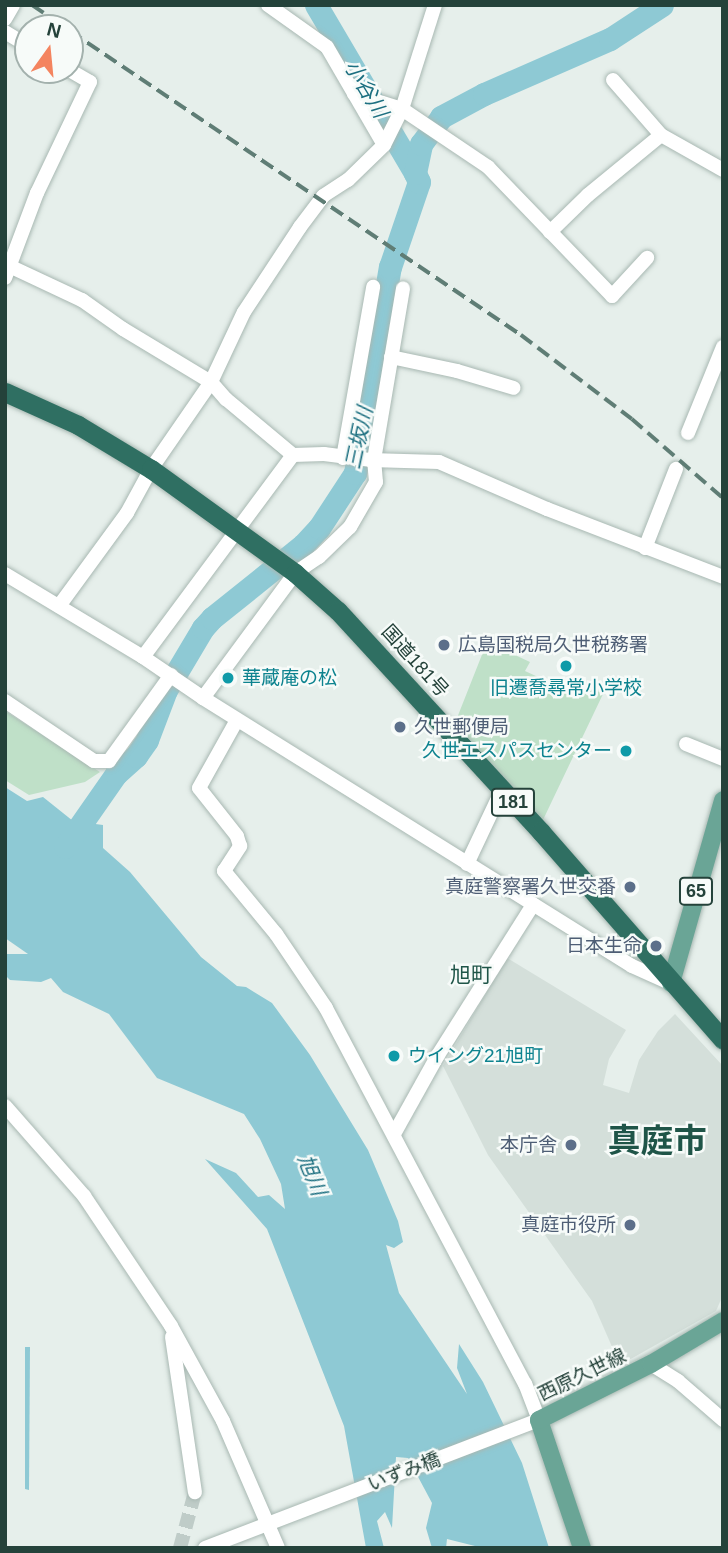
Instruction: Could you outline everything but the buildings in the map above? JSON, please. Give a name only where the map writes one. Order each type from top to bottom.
[{"type":"highway","name":"国道181号","points":[[5,392],[78,425],[151,468],[295,573],[338,611],[502,790],[640,961],[671,983],[716,1028],[723,1041]]},
{"type":"main road","name":"65","points":[[671,983],[719,825],[723,800]]},
{"type":"main road","name":"西原久世線","points":[[582,1548],[539,1420],[652,1364],[723,1321]]},
{"type":"street","points":[[5,19],[13,5]]},
{"type":"street","points":[[268,5],[327,47],[384,145]]},
{"type":"street","points":[[59,606],[127,513],[151,468],[211,382],[244,312],[300,227],[323,196],[348,180],[384,145],[402,109],[435,5]]},
{"type":"street","points":[[84,79],[90,82],[48,166],[6,269],[82,300],[123,329],[211,382],[226,399],[293,455],[324,454],[343,458],[439,463],[645,548],[723,577]]},
{"type":"street","points":[[613,80],[661,135],[723,170]]},
{"type":"street","points":[[354,94],[402,109],[488,167],[612,296],[647,258]]},
{"type":"street","points":[[550,232],[588,195],[661,135]]},
{"type":"street","points":[[343,458],[373,287]]},
{"type":"street","points":[[202,698],[295,573],[319,557],[350,527],[376,482],[372,460],[403,288]]},
{"type":"street","points":[[688,432],[723,347]]},
{"type":"street","points":[[391,357],[457,371],[513,388]]},
{"type":"street","points":[[143,657],[293,455]]},
{"type":"street","points":[[645,548],[676,469]]},
{"type":"street","points":[[5,574],[143,657],[202,698],[533,905],[640,961]]},
{"type":"street","points":[[5,701],[94,761],[109,761],[171,675]]},
{"type":"street","points":[[237,720],[199,788],[237,836],[240,846],[224,871],[276,934],[326,1008],[525,1384],[539,1420]]},
{"type":"street","points":[[686,744],[723,759]]},
{"type":"street","points":[[467,864],[502,790]]},
{"type":"street","points":[[394,1134],[459,1021],[533,905]]},
{"type":"street","points":[[5,1106],[84,1196],[171,1326],[223,1421],[278,1548]]},
{"type":"street","points":[[171,1326],[195,1492]]},
{"type":"street","points":[[652,1364],[678,1381],[723,1420]]},
{"type":"street","name":"いずみ橋","points":[[205,1548],[539,1420]]},
{"type":"shaded area","name":"真庭市役所","points":[[507,958],[626,1030],[609,1059],[603,1085],[629,1093],[639,1060],[658,1031],[675,1014],[723,1066],[723,1295],[716,1311],[620,1365],[592,1301],[488,1155],[443,1066]]},
{"type":"green space","points":[[487,642],[530,662],[525,671],[575,694],[582,683],[603,694],[542,822],[455,723]]},
{"type":"green space","points":[[5,711],[100,772],[85,782],[29,795],[5,780]]},
{"type":"water","name":"旭川","points":[[5,787],[27,801],[43,797],[73,821],[103,825],[103,848],[130,872],[201,957],[237,986],[246,987],[272,1003],[310,1055],[368,1150],[398,1221],[403,1242],[394,1248],[386,1245],[399,1293],[467,1394],[457,1368],[459,1344],[483,1382],[522,1463],[549,1548],[483,1548],[447,1539],[446,1548],[432,1548],[426,1528],[432,1503],[408,1458],[396,1457],[392,1528],[385,1512],[377,1521],[384,1548],[366,1548],[344,1426],[267,1229],[205,1159],[236,1173],[258,1197],[269,1195],[285,1209],[281,1184],[260,1139],[244,1114],[157,1078],[109,1014],[63,992],[51,978],[41,982],[10,980],[5,975],[5,954],[28,954],[5,938]]},
{"type":"water","points":[[25,1347],[30,1347],[29,1490],[25,1489]]},
{"type":"waterway","name":"小谷川","points":[[316,5],[415,173]]},
{"type":"waterway","name":"三坂川","points":[[65,847],[116,774],[136,756],[147,740],[166,690],[203,628],[303,545],[319,528],[355,473],[390,267],[419,182],[415,173],[421,144],[441,117],[484,94],[610,39],[662,5]]},
{"type":"tunnel","points":[[180,1548],[195,1492]]},
{"type":"railway","points":[[32,5],[45,14]]},
{"type":"railway","points":[[84,40],[521,335],[632,419],[723,498]]},
{"type":"place","name":"広島国税局久世税務署","points":[[444,645]]},
{"type":"place","name":"旧遷喬尋常小学校","points":[[566,666]]},
{"type":"place","name":"華蔵庵の松","points":[[228,678]]},
{"type":"place","name":"久世郵便局","points":[[400,727]]},
{"type":"place","name":"久世エスパスセンター","points":[[626,751]]},
{"type":"place","name":"真庭警察署久世交番","points":[[630,887]]},
{"type":"place","name":"日本生命","points":[[656,946]]},
{"type":"place","name":"ウイング21旭町","points":[[394,1056]]},
{"type":"place","name":"本庁舎","points":[[571,1145]]},
{"type":"place","name":"真庭市役所","points":[[630,1225]]},
{"type":"district","name":"旭町","points":[[471,975]]},
{"type":"district","name":"真庭市","points":[[657,1141]]}]
